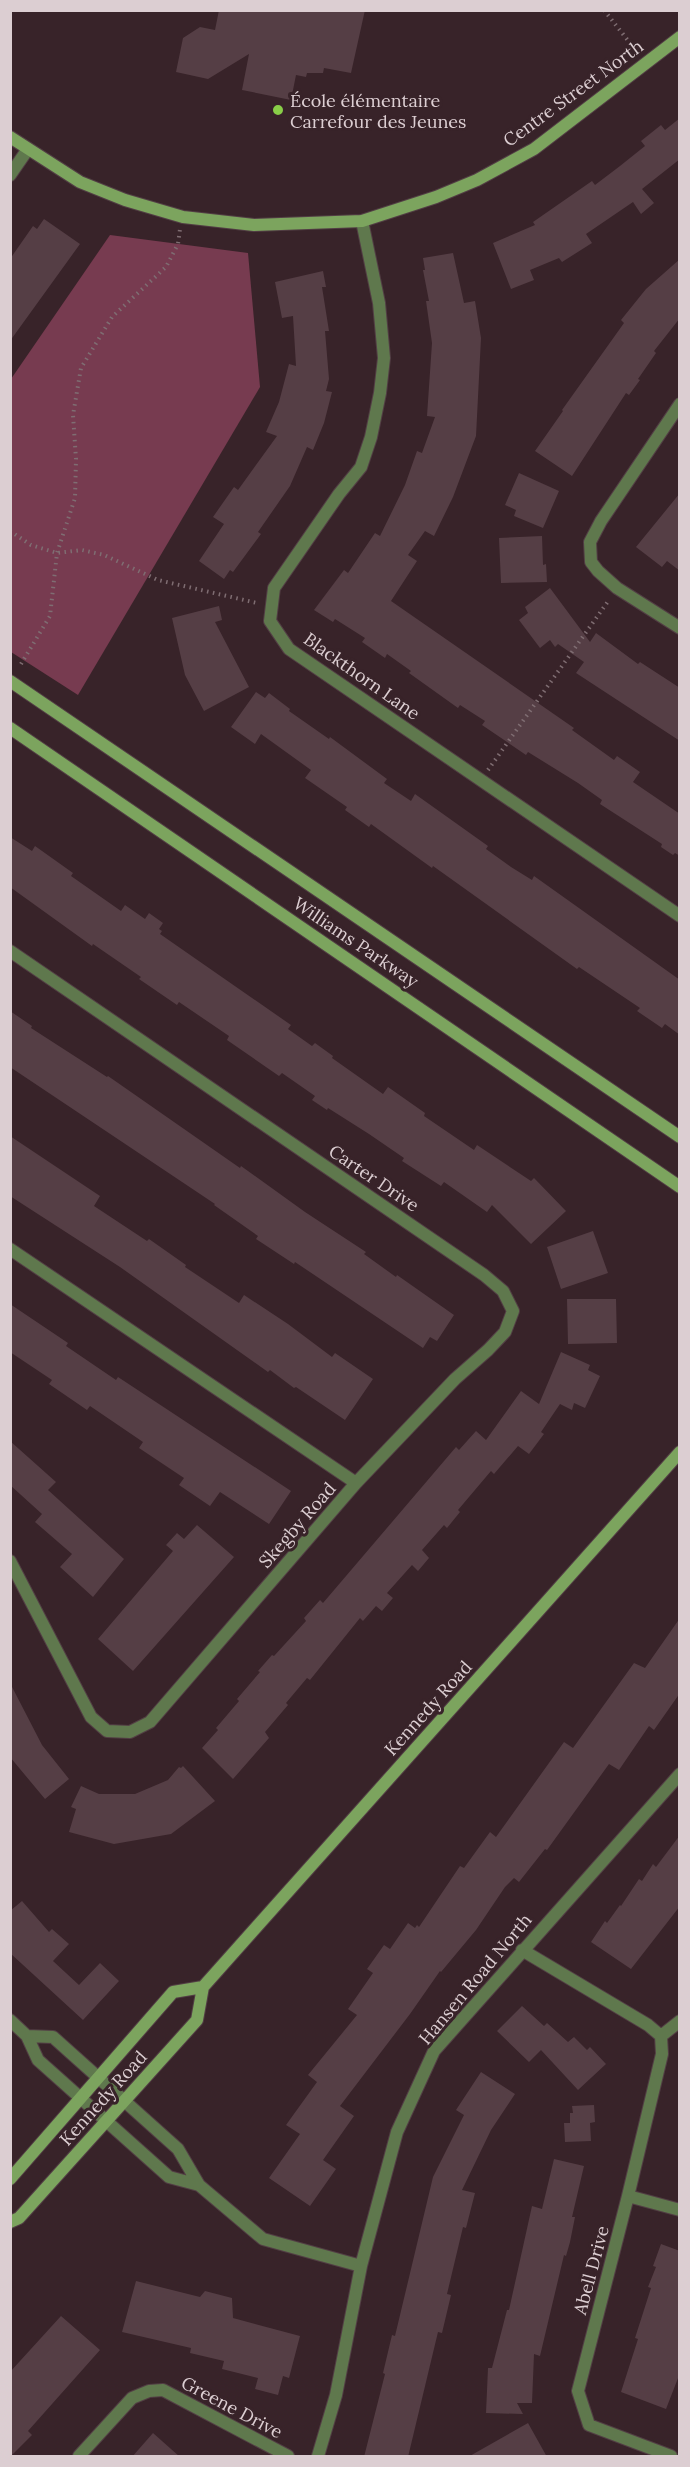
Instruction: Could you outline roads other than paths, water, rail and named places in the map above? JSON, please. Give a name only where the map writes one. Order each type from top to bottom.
[{"type":"main road","name":"Centre Street North","points":[[10,137],[80,182],[125,200],[183,217],[254,225],[362,221],[436,198],[477,180],[534,149],[680,37]]},
{"type":"main road","name":"Williams Parkway","points":[[10,681],[680,1137]]},
{"type":"main road","name":"Williams Parkway","points":[[10,728],[680,1186]]},
{"type":"main road","name":"Kennedy Road","points":[[10,2222],[19,2218],[197,2020],[204,1987],[680,1452]]},
{"type":"main road","name":"Kennedy Road","points":[[10,2179],[173,1992],[204,1987]]},
{"type":"street","points":[[10,175],[28,149]]},
{"type":"street","name":"Blackthorn Lane","points":[[362,221],[378,303],[384,358],[371,437],[361,467],[339,494],[274,588],[270,621],[290,649],[680,916]]},
{"type":"street","points":[[680,404],[601,521],[590,542],[591,562],[617,588],[680,628]]},
{"type":"street","name":"Carter Drive","points":[[10,951],[484,1275],[503,1292],[513,1311],[505,1332],[455,1379],[356,1483]]},
{"type":"street","name":"Skegby Road","points":[[10,1249],[356,1483],[150,1722],[130,1732],[107,1731],[91,1717],[10,1561]]},
{"type":"street","name":"Hansen Road North","points":[[318,2457],[336,2396],[361,2266],[397,2132],[434,2051],[680,1774]]},
{"type":"street","points":[[522,1950],[648,2025],[661,2036],[680,2021]]},
{"type":"street","points":[[10,2020],[27,2036],[38,2060],[169,2177],[200,2185]]},
{"type":"street","points":[[27,2036],[53,2037],[178,2149],[200,2185],[263,2239],[361,2266]]},
{"type":"street","name":"Abell Drive","points":[[661,2036],[662,2054],[578,2391],[589,2425],[671,2457]]},
{"type":"street","points":[[628,2196],[680,2210]]},
{"type":"street","name":"Greene Drive","points":[[79,2457],[132,2398],[149,2391],[163,2390],[288,2457]]},
{"type":"place","name":"École élémentaire Carrefour des Jeunes","points":[[278,110]]}]
